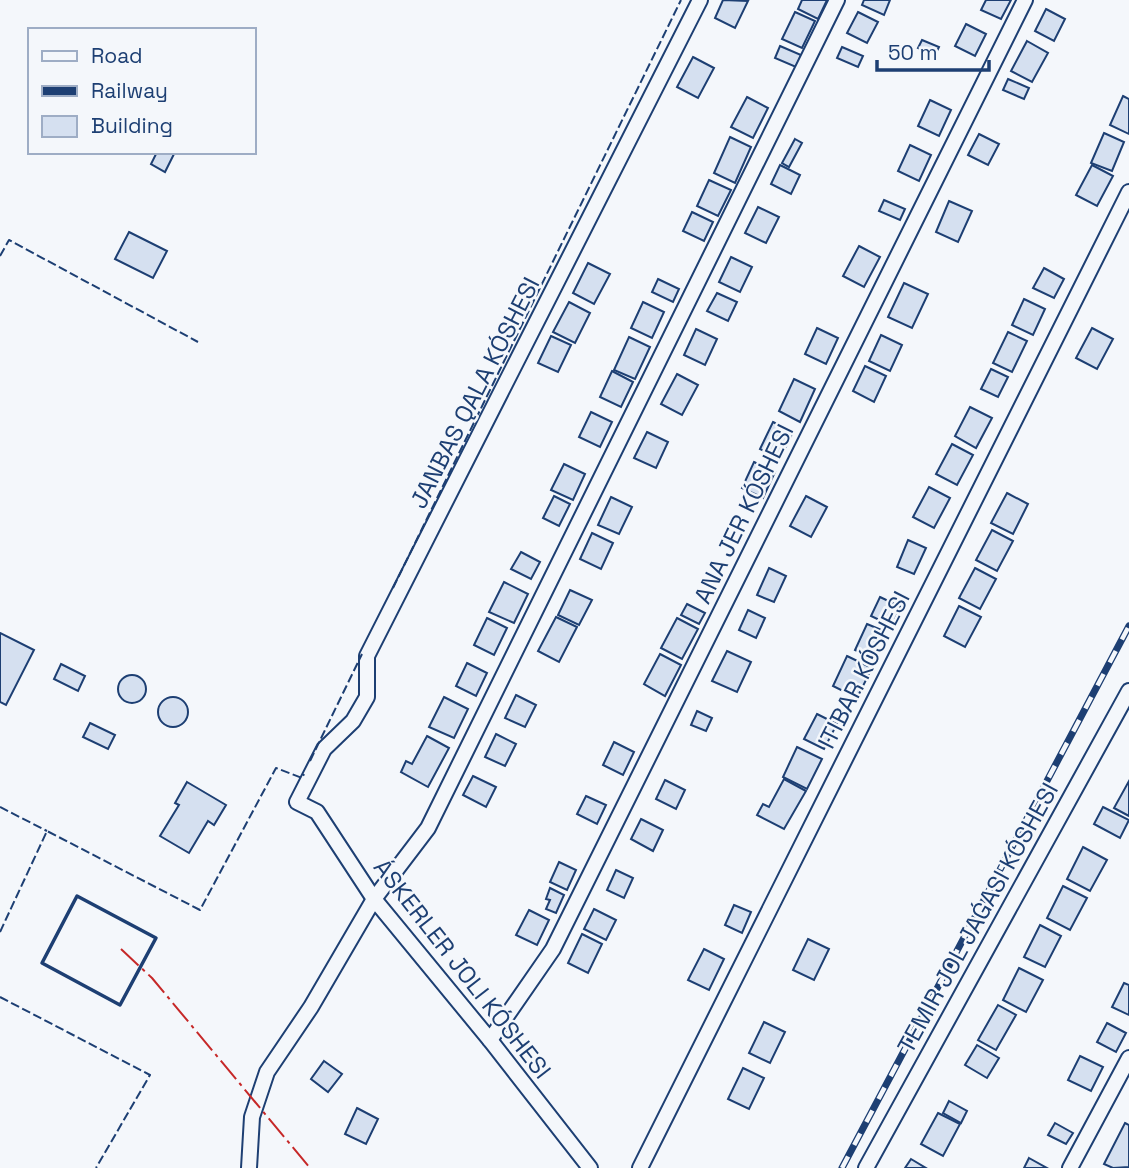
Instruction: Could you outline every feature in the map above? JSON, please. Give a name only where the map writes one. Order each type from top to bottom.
[{"type":"street","name":"JANBAS QALA KÓSHESI","points":[[374,899],[317,812],[297,802],[324,749],[354,721],[367,697],[367,656],[700,0]]},
{"type":"street","points":[[249,1168],[253,1116],[267,1072],[311,1007],[374,899],[428,828],[837,0]]},
{"type":"street","name":"ANA JER KÓSHESI","points":[[490,1040],[553,949],[1025,0]]},
{"type":"street","name":"ITIBAR KÓSHESI","points":[[640,1168],[1129,192]]},
{"type":"street","points":[[866,1168],[1129,691]]},
{"type":"street","points":[[374,899],[490,1040],[590,1168]]},
{"type":"street","points":[[1070,1168],[1129,1058]]},
{"type":"building","points":[[723,0],[748,1],[735,28],[715,18]]},
{"type":"building","points":[[802,0],[827,0],[818,19],[798,9]]},
{"type":"building","points":[[864,0],[890,0],[884,15],[862,5]]},
{"type":"building","points":[[986,0],[1011,0],[1001,19],[981,10]]},
{"type":"building","points":[[1046,9],[1065,19],[1054,41],[1035,31]]},
{"type":"building","points":[[795,12],[815,21],[802,48],[782,39]]},
{"type":"building","points":[[858,12],[878,22],[867,43],[847,33]]},
{"type":"building","points":[[966,24],[986,34],[975,56],[955,46]]},
{"type":"building","points":[[922,40],[939,47],[935,55],[918,48]]},
{"type":"building","points":[[1027,41],[1048,53],[1032,82],[1011,71]]},
{"type":"building","points":[[780,46],[801,55],[796,67],[775,58]]},
{"type":"building","points":[[842,47],[863,56],[858,67],[837,58]]},
{"type":"building","points":[[693,57],[714,68],[698,98],[677,87]]},
{"type":"building","points":[[1008,79],[1029,88],[1024,99],[1003,90]]},
{"type":"building","points":[[1123,96],[1129,99],[1129,134],[1110,125]]},
{"type":"building","points":[[747,97],[768,108],[753,138],[731,127]]},
{"type":"building","points":[[930,100],[951,110],[939,136],[918,126]]},
{"type":"building","points":[[1104,133],[1124,142],[1112,171],[1091,163]]},
{"type":"building","points":[[979,134],[999,144],[988,165],[968,155]]},
{"type":"building","points":[[730,137],[751,147],[735,183],[714,173]]},
{"type":"building","points":[[795,139],[802,143],[789,167],[782,163]]},
{"type":"building","points":[[910,145],[931,155],[919,181],[898,171]]},
{"type":"building","points":[[156,154],[174,154],[165,172],[151,164]]},
{"type":"building","points":[[780,165],[800,175],[791,194],[771,184]]},
{"type":"building","points":[[1092,165],[1113,176],[1097,206],[1076,195]]},
{"type":"building","points":[[709,180],[731,190],[718,216],[697,206]]},
{"type":"building","points":[[884,200],[905,209],[900,220],[879,211]]},
{"type":"building","points":[[949,201],[972,211],[958,242],[936,232]]},
{"type":"building","points":[[758,207],[779,217],[766,243],[745,233]]},
{"type":"building","points":[[692,212],[713,222],[704,241],[683,231]]},
{"type":"building","points":[[129,232],[167,251],[153,278],[115,259]]},
{"type":"building","points":[[859,246],[880,257],[864,287],[843,276]]},
{"type":"building","points":[[731,257],[752,267],[740,292],[719,282]]},
{"type":"building","points":[[588,263],[610,274],[594,304],[573,293]]},
{"type":"building","points":[[1044,268],[1064,279],[1054,298],[1033,288]]},
{"type":"building","points":[[658,279],[679,289],[673,302],[652,292]]},
{"type":"building","points":[[904,283],[928,294],[912,328],[888,317]]},
{"type":"building","points":[[717,293],[737,302],[728,321],[707,311]]},
{"type":"building","points":[[1024,299],[1045,309],[1033,335],[1012,325]]},
{"type":"building","points":[[569,302],[590,313],[575,343],[553,332]]},
{"type":"building","points":[[643,302],[664,312],[652,338],[631,328]]},
{"type":"building","points":[[817,328],[838,338],[826,364],[805,354]]},
{"type":"building","points":[[1092,328],[1113,339],[1097,369],[1076,358]]},
{"type":"building","points":[[696,329],[717,339],[705,365],[684,355]]},
{"type":"building","points":[[1008,332],[1027,341],[1012,372],[993,363]]},
{"type":"building","points":[[881,335],[902,345],[890,371],[869,361]]},
{"type":"building","points":[[551,336],[571,345],[558,372],[538,363]]},
{"type":"building","points":[[629,337],[650,347],[635,379],[614,370]]},
{"type":"building","points":[[865,366],[886,376],[874,402],[853,391]]},
{"type":"building","points":[[991,369],[1008,377],[998,397],[981,389]]},
{"type":"building","points":[[612,371],[633,382],[621,407],[600,397]]},
{"type":"building","points":[[677,374],[698,385],[682,415],[661,404]]},
{"type":"building","points":[[794,379],[815,389],[800,422],[779,411]]},
{"type":"building","points":[[970,407],[992,418],[976,448],[955,436]]},
{"type":"building","points":[[591,412],[612,422],[600,447],[579,437]]},
{"type":"building","points":[[773,422],[793,432],[780,459],[760,449]]},
{"type":"building","points":[[647,432],[668,442],[656,468],[634,458]]},
{"type":"building","points":[[952,444],[973,455],[957,485],[936,474]]},
{"type":"building","points":[[754,462],[775,472],[763,498],[742,488]]},
{"type":"building","points":[[564,464],[585,474],[573,500],[551,490]]},
{"type":"building","points":[[929,487],[950,498],[934,528],[913,517]]},
{"type":"building","points":[[1007,493],[1028,504],[1013,534],[991,523]]},
{"type":"building","points":[[554,496],[570,504],[559,526],[543,518]]},
{"type":"building","points":[[806,496],[827,507],[811,537],[790,526]]},
{"type":"building","points":[[611,497],[632,507],[619,534],[598,525]]},
{"type":"building","points":[[992,530],[1013,541],[997,571],[976,560]]},
{"type":"building","points":[[592,533],[613,543],[601,569],[580,559]]},
{"type":"building","points":[[908,540],[926,548],[914,574],[897,567]]},
{"type":"building","points":[[521,552],[540,562],[531,579],[511,569]]},
{"type":"building","points":[[769,568],[786,576],[774,602],[757,595]]},
{"type":"building","points":[[975,568],[996,579],[980,609],[959,598]]},
{"type":"building","points":[[504,582],[528,594],[514,623],[489,612]]},
{"type":"building","points":[[570,590],[592,600],[579,625],[558,615]]},
{"type":"building","points":[[880,597],[901,607],[892,626],[871,616]]},
{"type":"building","points":[[687,604],[705,613],[699,624],[681,615]]},
{"type":"building","points":[[959,606],[981,617],[965,647],[944,636]]},
{"type":"building","points":[[748,610],[765,618],[756,638],[739,630]]},
{"type":"building","points":[[556,617],[577,627],[559,662],[538,651]]},
{"type":"building","points":[[487,618],[507,628],[494,655],[474,645]]},
{"type":"building","points":[[677,618],[698,629],[682,659],[661,648]]},
{"type":"building","points":[[867,624],[884,631],[872,658],[855,650]]},
{"type":"building","points":[[0,633],[34,650],[6,705],[0,702]]},
{"type":"building","points":[[727,651],[751,662],[737,692],[712,681]]},
{"type":"building","points":[[660,654],[681,665],[665,696],[644,684]]},
{"type":"building","points":[[847,656],[872,668],[857,698],[833,686]]},
{"type":"building","points":[[467,663],[487,673],[476,696],[456,686]]},
{"type":"building","points":[[61,664],[85,676],[78,691],[54,679]]},
{"type":"building","points":[[132,675],[142,679],[146,689],[142,699],[132,703],[122,699],[118,689],[122,679]]},
{"type":"building","points":[[516,695],[536,705],[525,727],[505,718]]},
{"type":"building","points":[[173,697],[183,702],[188,712],[183,722],[173,727],[163,722],[158,712],[163,702]]},
{"type":"building","points":[[444,697],[468,709],[454,738],[429,727]]},
{"type":"building","points":[[697,711],[712,718],[706,731],[691,725]]},
{"type":"building","points":[[817,714],[837,724],[824,749],[804,739]]},
{"type":"building","points":[[90,723],[115,735],[108,749],[83,737]]},
{"type":"building","points":[[496,734],[516,744],[505,766],[485,757]]},
{"type":"building","points":[[427,736],[449,748],[428,787],[401,772],[406,761],[412,764]]},
{"type":"building","points":[[614,742],[634,752],[623,775],[603,765]]},
{"type":"building","points":[[797,747],[822,759],[807,789],[783,777]]},
{"type":"building","points":[[473,776],[496,787],[486,807],[463,795]]},
{"type":"building","points":[[784,779],[806,791],[784,829],[757,815],[763,804],[769,807]]},
{"type":"building","points":[[665,780],[685,790],[676,809],[656,799]]},
{"type":"building","points":[[1129,781],[1129,816],[1114,808]]},
{"type":"building","points":[[187,782],[226,805],[214,825],[208,821],[189,853],[160,836],[179,805],[175,803]]},
{"type":"building","points":[[586,796],[606,805],[597,824],[577,814]]},
{"type":"building","points":[[1103,807],[1129,820],[1120,838],[1094,824]]},
{"type":"building","points":[[641,819],[663,830],[653,851],[631,839]]},
{"type":"building","points":[[1083,847],[1107,860],[1090,891],[1067,879]]},
{"type":"building","points":[[559,862],[576,870],[567,890],[550,882]]},
{"type":"building","points":[[616,870],[633,878],[624,898],[607,890]]},
{"type":"building","points":[[1063,886],[1087,898],[1070,930],[1047,918]]},
{"type":"building","points":[[550,888],[564,895],[556,913],[546,909],[550,900],[546,899]]},
{"type":"building","points":[[734,905],[751,912],[742,933],[725,925]]},
{"type":"building","points":[[594,909],[616,920],[606,940],[584,929]]},
{"type":"building","points":[[529,910],[549,920],[537,945],[516,935]]},
{"type":"building","points":[[1040,925],[1061,936],[1045,967],[1024,957]]},
{"type":"building","points":[[582,934],[602,944],[588,973],[568,963]]},
{"type":"building","points":[[808,939],[829,949],[814,980],[793,970]]},
{"type":"building","points":[[704,949],[724,959],[709,990],[688,980]]},
{"type":"building","points":[[1019,968],[1043,980],[1026,1012],[1003,1000]]},
{"type":"building","points":[[1124,983],[1129,985],[1129,1015],[1112,1007]]},
{"type":"building","points":[[998,1005],[1016,1015],[996,1050],[978,1040]]},
{"type":"building","points":[[764,1022],[785,1032],[770,1063],[749,1053]]},
{"type":"building","points":[[1107,1023],[1126,1033],[1116,1052],[1097,1042]]},
{"type":"building","points":[[977,1045],[999,1058],[987,1078],[965,1065]]},
{"type":"building","points":[[1080,1056],[1103,1067],[1091,1091],[1068,1080]]},
{"type":"building","points":[[324,1061],[342,1074],[328,1092],[311,1079]]},
{"type":"building","points":[[743,1068],[764,1078],[749,1109],[728,1099]]},
{"type":"building","points":[[949,1101],[967,1111],[961,1123],[943,1113]]},
{"type":"building","points":[[357,1108],[378,1119],[366,1144],[345,1134]]},
{"type":"building","points":[[938,1113],[960,1124],[943,1156],[921,1144]]},
{"type":"building","points":[[1055,1123],[1073,1133],[1066,1144],[1048,1135]]},
{"type":"building","points":[[1125,1123],[1129,1125],[1129,1167],[1113,1168],[1104,1164]]},
{"type":"building","points":[[1029,1158],[1047,1168],[1024,1168]]},
{"type":"building","points":[[911,1159],[926,1168],[905,1168]]},
{"type":"railway","points":[[842,1168],[1129,626]]},
{"type":"fence","points":[[393,588],[681,0]]},
{"type":"fence","points":[[0,256],[9,240],[198,342]]},
{"type":"fence","points":[[310,761],[362,654]]},
{"type":"fence","points":[[0,932],[47,831],[200,910],[276,768],[302,778],[304,774]]},
{"type":"fence","points":[[0,807],[47,831]]},
{"type":"fence","points":[[0,997],[150,1075],[96,1168]]},
{"type":"wall","points":[[77,896],[156,938],[120,1005],[42,963],[77,896]]},
{"type":"power","points":[[121,949],[152,978],[310,1168]]}]
